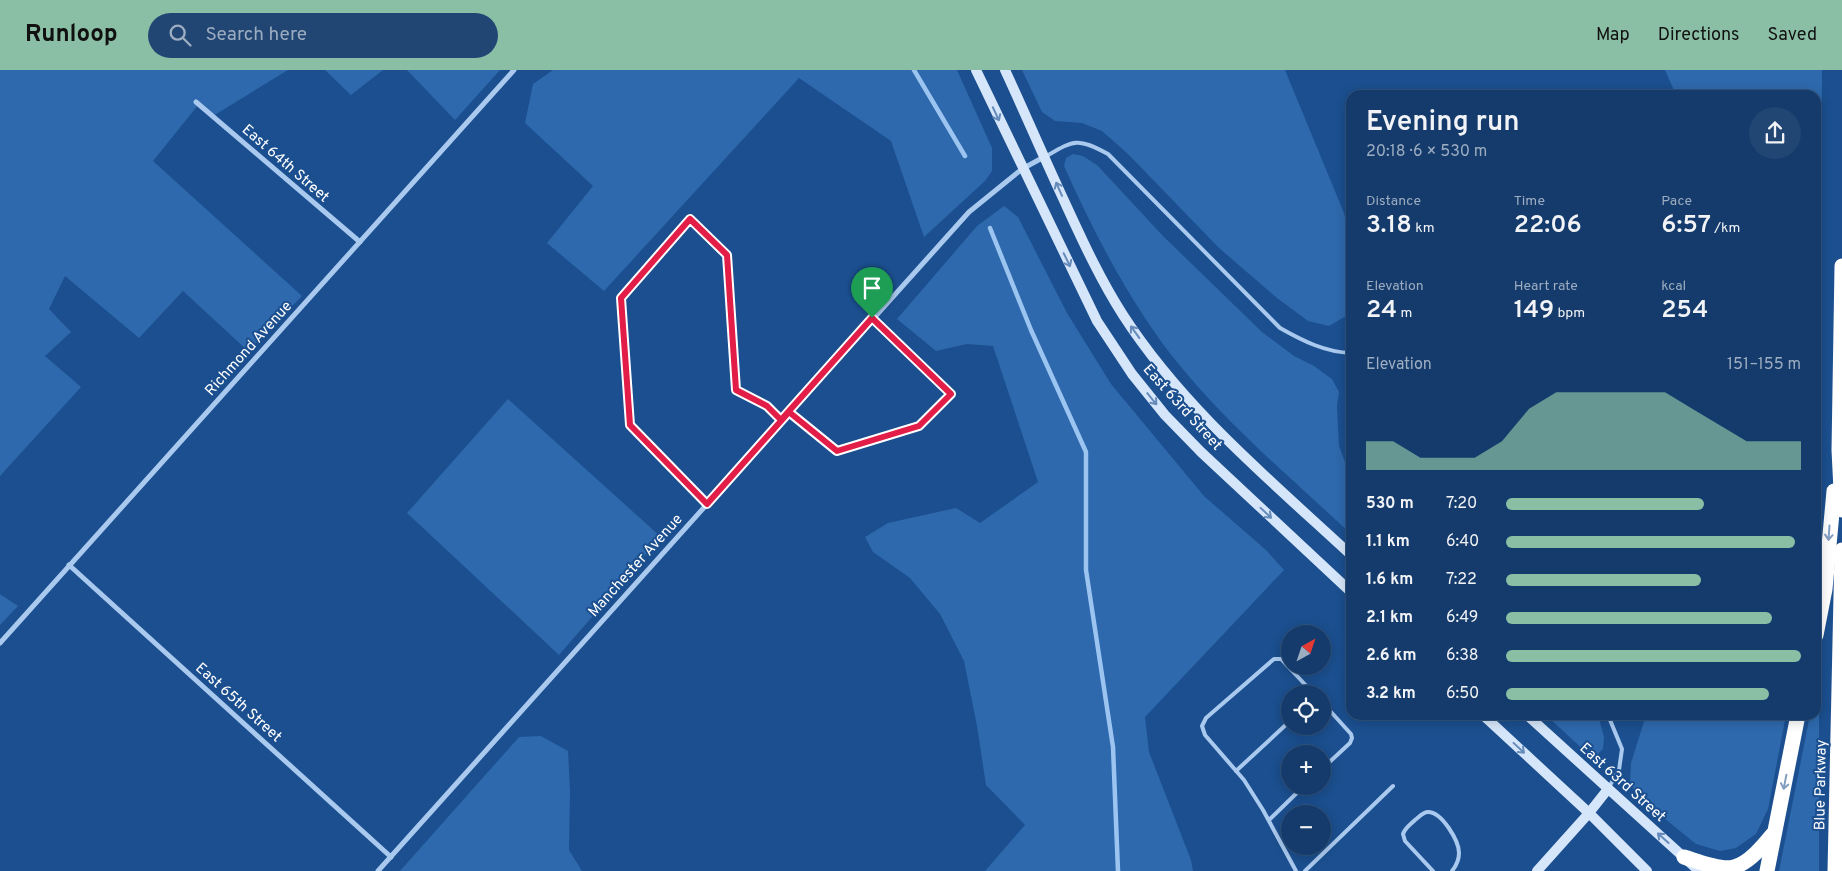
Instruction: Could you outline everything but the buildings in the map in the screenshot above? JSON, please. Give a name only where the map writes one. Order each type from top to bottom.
[{"type":"highway","points":[[1842,266],[1839,450],[1842,510]]},
{"type":"highway","points":[[1821,609],[1825,589],[1830,523],[1839,450]]},
{"type":"highway","name":"Blue Parkway","points":[[1835,871],[1842,550]]},
{"type":"highway","points":[[1767,871],[1797,720]]},
{"type":"highway","points":[[1684,857],[1716,866],[1734,867],[1758,852],[1775,832]]},
{"type":"main road","name":"East 63rd Street","points":[[976,70],[1097,322],[1132,374],[1165,415],[1201,452],[1346,587]]},
{"type":"main road","name":"East 63rd Street","points":[[1005,70],[1092,261],[1123,315],[1160,366],[1192,404],[1235,448],[1346,549]]},
{"type":"main road","points":[[1488,720],[1589,813],[1648,871]]},
{"type":"main road","name":"East 63rd Street","points":[[1532,720],[1699,871]]},
{"type":"main road","points":[[1537,871],[1608,789]]},
{"type":"street","name":"Richmond Avenue","points":[[0,643],[514,70]]},
{"type":"street","name":"East 64th Street","points":[[196,102],[360,242]]},
{"type":"street","name":"Manchester Avenue","points":[[378,871],[969,212],[1022,169],[1044,157]]},
{"type":"street","name":"East 65th Street","points":[[69,565],[391,857]]},
{"type":"lane","points":[[1044,157],[1070,143],[1088,144],[1108,154],[1280,328],[1307,344],[1346,353]]},
{"type":"lane","points":[[707,504],[630,425],[621,298],[690,219],[727,255],[736,390],[767,406],[781,420]]},
{"type":"lane","points":[[789,412],[837,451],[919,426],[951,394],[872,318]]},
{"type":"lane","points":[[1296,871],[1269,820],[1244,780],[1205,735],[1202,726],[1206,718],[1274,659],[1281,659],[1306,685]]},
{"type":"lane","points":[[1331,712],[1351,734],[1352,738],[1350,743],[1331,761]]},
{"type":"lane","points":[[1608,789],[1619,770],[1622,749],[1610,720]]},
{"type":"lane","points":[[1236,771],[1281,729]]},
{"type":"lane","points":[[1305,871],[1393,786]]},
{"type":"lane","points":[[1269,820],[1295,795]]},
{"type":"lane","points":[[1433,871],[1405,841],[1403,834],[1405,829],[1428,812],[1436,814],[1458,843],[1459,856],[1457,864],[1452,871]]},
{"type":"shaded area","points":[[0,70],[288,70],[213,116],[199,104],[153,161],[302,296],[248,351],[183,291],[139,338],[65,276],[49,309],[71,332],[45,356],[81,387],[0,476]]},
{"type":"shaded area","points":[[325,70],[383,70],[351,95]]},
{"type":"shaded area","points":[[407,70],[500,70],[455,120]]},
{"type":"shaded area","points":[[553,70],[957,70],[992,148],[992,171],[985,181],[924,237],[891,141],[799,78],[604,291],[547,243],[593,186],[525,123],[533,84]]},
{"type":"shaded area","points":[[1022,70],[1285,70],[1344,213],[1346,222],[1346,316],[1329,326],[1308,321],[1277,298],[1219,248],[1128,154],[1102,131],[1082,123],[1055,121],[1042,112]]},
{"type":"shaded area","points":[[1665,70],[1822,70],[1821,258],[1821,90],[1674,90]]},
{"type":"shaded area","points":[[1073,154],[1083,156],[1097,165],[1163,236],[1262,332],[1294,356],[1314,366],[1332,379],[1339,392],[1337,406],[1339,446],[1346,465],[1346,529],[1235,426],[1213,404],[1172,356],[1140,311],[1112,264],[1064,166],[1066,158]]},
{"type":"shaded area","points":[[1004,206],[1018,217],[1067,313],[1111,384],[1204,496],[1266,550],[1284,570],[1145,717],[1149,752],[1191,860],[1193,871],[985,871],[1025,825],[986,785],[964,661],[940,614],[910,578],[873,552],[865,537],[888,523],[956,508],[980,523],[1038,482],[993,346],[967,344],[936,351],[897,319],[977,226]]},
{"type":"shaded area","points":[[508,399],[661,537],[559,655],[407,513]]},
{"type":"shaded area","points":[[0,594],[18,606],[0,625]]},
{"type":"shaded area","points":[[1551,720],[1599,720],[1604,737],[1603,749],[1597,755],[1589,755]]},
{"type":"shaded area","points":[[1644,720],[1785,720],[1768,809],[1756,834],[1736,848],[1720,851],[1696,844],[1643,801],[1630,784],[1631,763]]},
{"type":"shaded area","points":[[1809,720],[1819,720],[1819,871],[1779,871]]},
{"type":"shaded area","points":[[541,736],[568,751],[570,791],[569,850],[582,871],[400,871],[519,737]]},
{"type":"waterway","points":[[914,70],[965,156]]},
{"type":"waterway","points":[[990,228],[1031,330],[1086,452],[1086,570],[1113,747],[1118,871]]},
{"type":"route","points":[[690,219],[727,255],[736,390],[767,406],[781,420],[872,318],[951,394],[919,426],[837,451],[789,412],[707,504],[630,425],[621,298],[690,219]]}]
